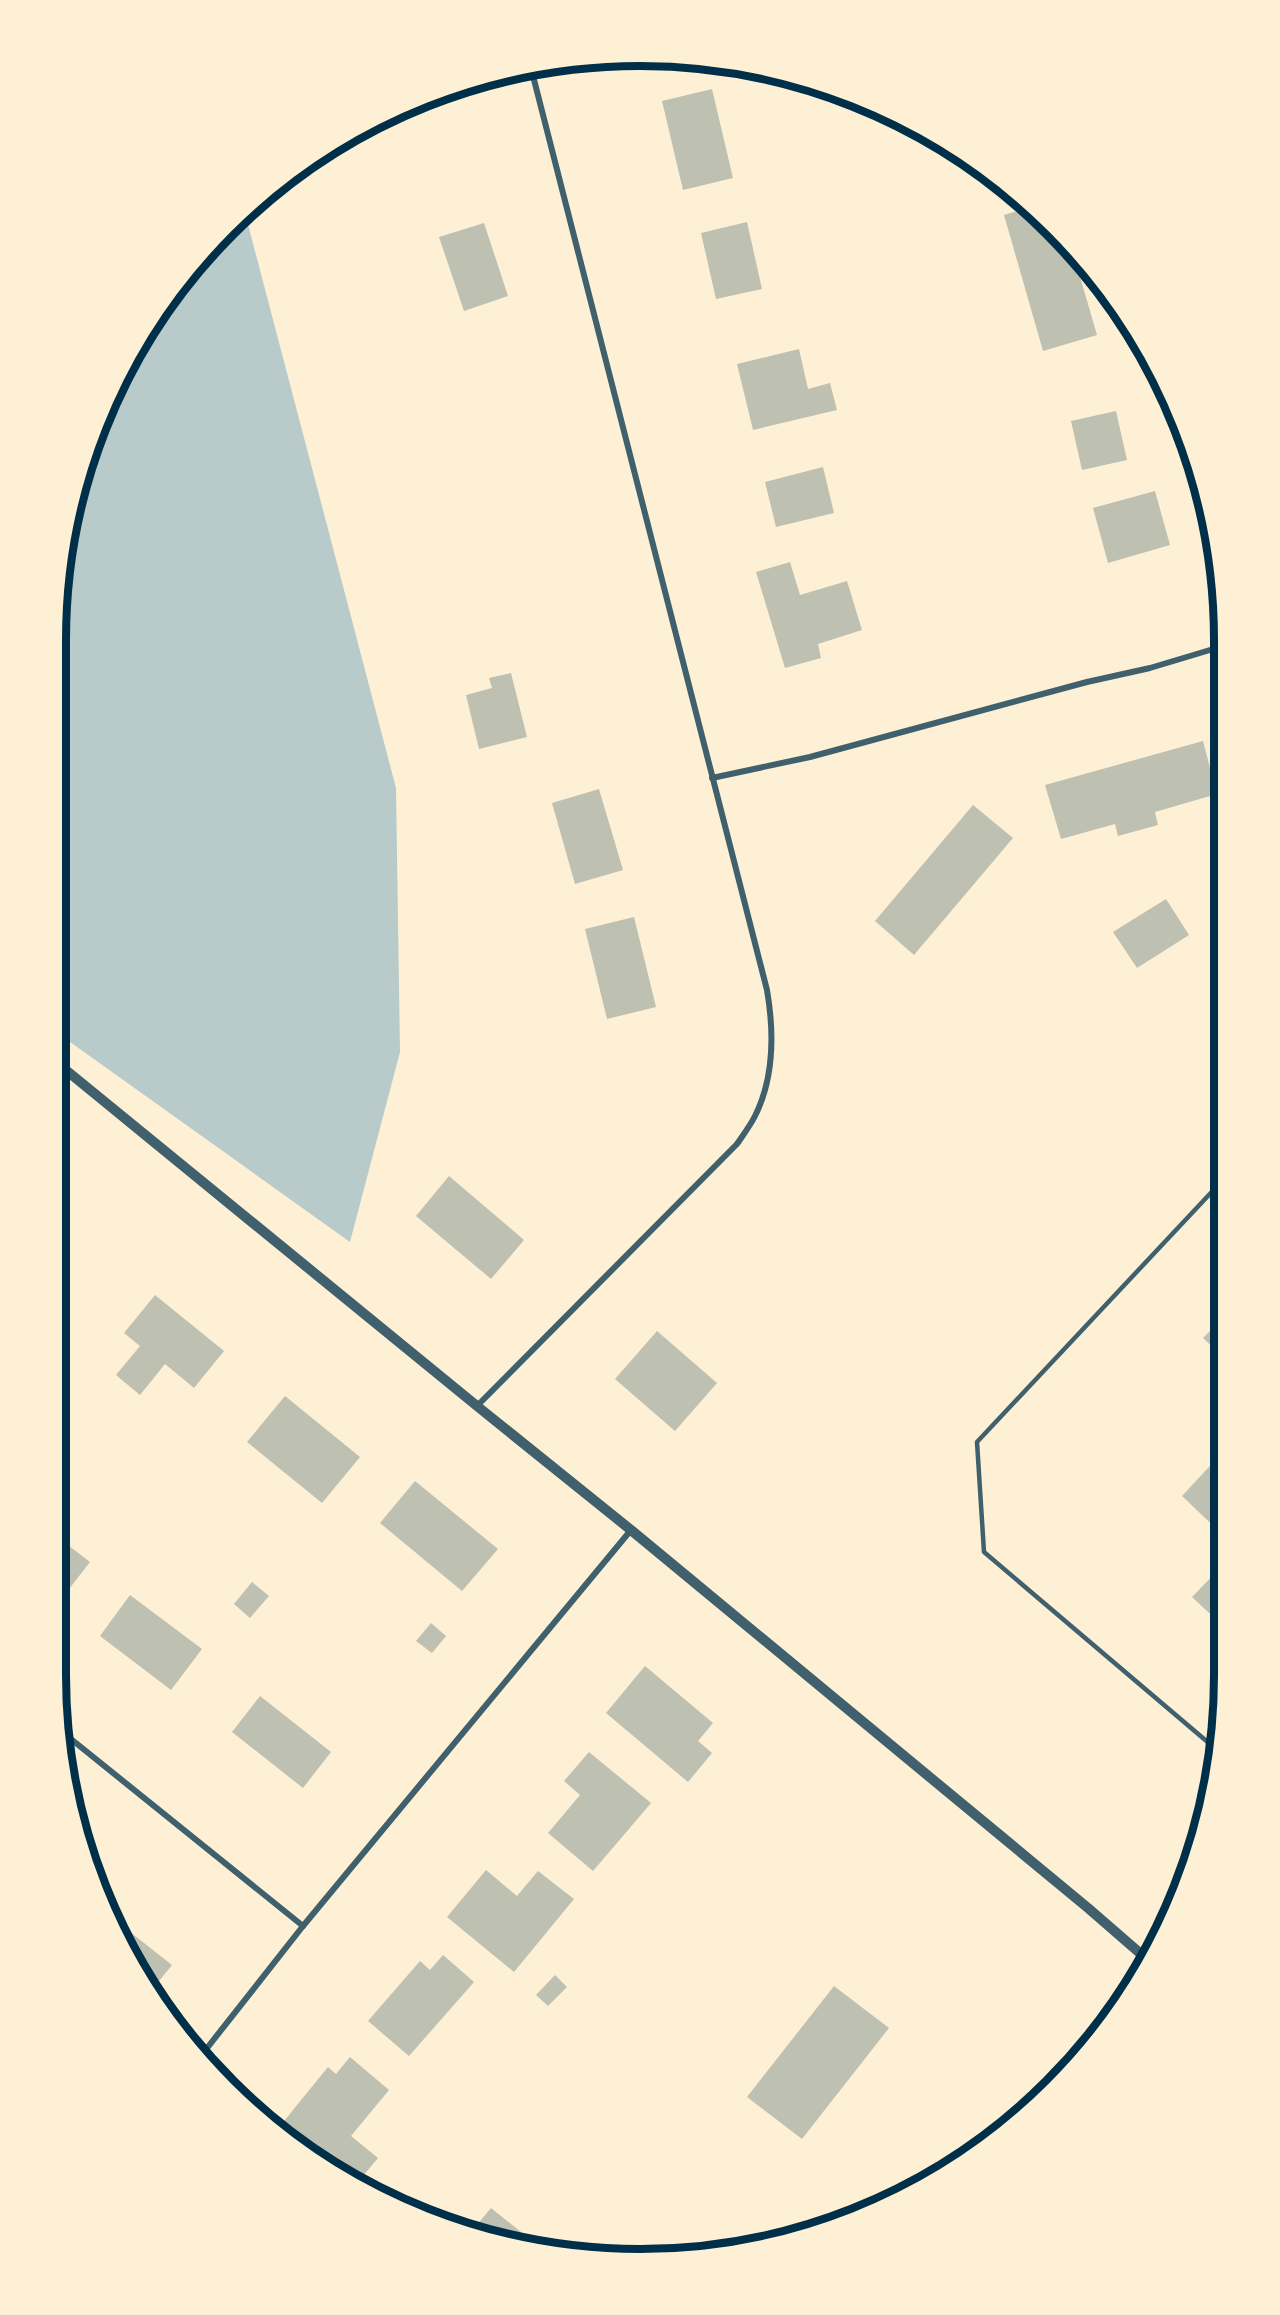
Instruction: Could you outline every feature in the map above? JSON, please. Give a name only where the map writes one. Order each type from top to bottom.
[{"type":"street","points":[[477,1406],[737,1144],[755,1116],[771,1057],[772,1017],[767,990],[533,76]]},
{"type":"street","points":[[712,778],[810,757],[1087,682],[1150,668],[1214,649]]},
{"type":"street","points":[[66,1070],[631,1530],[1079,1900],[1141,1954]]},
{"type":"street","points":[[206,2050],[303,1926],[631,1530]]},
{"type":"street","points":[[70,1738],[303,1926]]},
{"type":"lane","points":[[1210,1744],[984,1552],[977,1442],[1214,1190]]},
{"type":"shaded area","points":[[247,222],[396,788],[400,1052],[350,1242],[66,1039],[66,640],[67,602],[77,528],[96,455],[125,386],[143,353],[163,321],[208,262]]},
{"type":"building","points":[[712,89],[733,178],[683,190],[662,101]]},
{"type":"building","points":[[1020,210],[1046,234],[1078,269],[1097,335],[1043,351],[1004,215]]},
{"type":"building","points":[[747,222],[762,289],[716,299],[701,233]]},
{"type":"building","points":[[484,223],[508,296],[464,311],[439,237]]},
{"type":"building","points":[[799,349],[808,389],[830,383],[837,410],[753,430],[737,364]]},
{"type":"building","points":[[1116,411],[1127,460],[1082,470],[1071,421]]},
{"type":"building","points":[[823,467],[834,513],[776,527],[765,482]]},
{"type":"building","points":[[1155,491],[1170,545],[1108,563],[1093,508]]},
{"type":"building","points":[[790,562],[800,595],[847,581],[862,630],[818,644],[821,658],[785,668],[756,572]]},
{"type":"building","points":[[511,673],[527,737],[479,749],[466,695],[492,688],[489,678]]},
{"type":"building","points":[[1203,741],[1214,783],[1214,795],[1155,812],[1158,825],[1118,836],[1115,824],[1061,839],[1045,785]]},
{"type":"building","points":[[599,789],[623,870],[575,884],[552,803]]},
{"type":"building","points":[[973,805],[1013,838],[914,955],[875,921]]},
{"type":"building","points":[[1166,899],[1189,935],[1137,968],[1113,932]]},
{"type":"building","points":[[634,917],[656,1007],[607,1019],[585,929]]},
{"type":"building","points":[[449,1176],[524,1240],[491,1279],[416,1216]]},
{"type":"building","points":[[155,1295],[224,1351],[194,1388],[165,1364],[140,1395],[116,1375],[140,1346],[124,1333]]},
{"type":"building","points":[[1214,1327],[1214,1348],[1203,1338]]},
{"type":"building","points":[[657,1331],[717,1383],[675,1431],[615,1379]]},
{"type":"building","points":[[285,1396],[360,1457],[322,1503],[247,1442]]},
{"type":"building","points":[[1214,1462],[1214,1526],[1182,1496]]},
{"type":"building","points":[[415,1481],[498,1549],[462,1591],[380,1523]]},
{"type":"building","points":[[66,1544],[90,1562],[66,1593]]},
{"type":"building","points":[[1214,1574],[1214,1618],[1192,1597]]},
{"type":"building","points":[[252,1582],[269,1596],[250,1618],[234,1604]]},
{"type":"building","points":[[130,1595],[202,1649],[171,1690],[100,1636]]},
{"type":"building","points":[[431,1623],[446,1636],[432,1653],[416,1641]]},
{"type":"building","points":[[645,1666],[713,1723],[698,1741],[712,1753],[688,1782],[606,1713]]},
{"type":"building","points":[[260,1696],[331,1752],[303,1788],[232,1732]]},
{"type":"building","points":[[589,1752],[651,1803],[593,1871],[548,1833],[580,1795],[564,1781]]},
{"type":"building","points":[[486,1870],[517,1896],[538,1871],[574,1899],[514,1972],[447,1917]]},
{"type":"building","points":[[124,1927],[172,1965],[157,1984]]},
{"type":"building","points":[[443,1955],[474,1982],[409,2056],[368,2021],[420,1961],[430,1970]]},
{"type":"building","points":[[555,1975],[567,1987],[548,2006],[536,1995]]},
{"type":"building","points":[[834,1986],[889,2028],[802,2139],[747,2097]]},
{"type":"building","points":[[350,2057],[389,2090],[351,2136],[378,2158],[362,2177],[321,2152],[282,2123],[328,2067],[336,2074]]},
{"type":"building","points":[[491,2208],[529,2238],[491,2229],[477,2225]]}]
